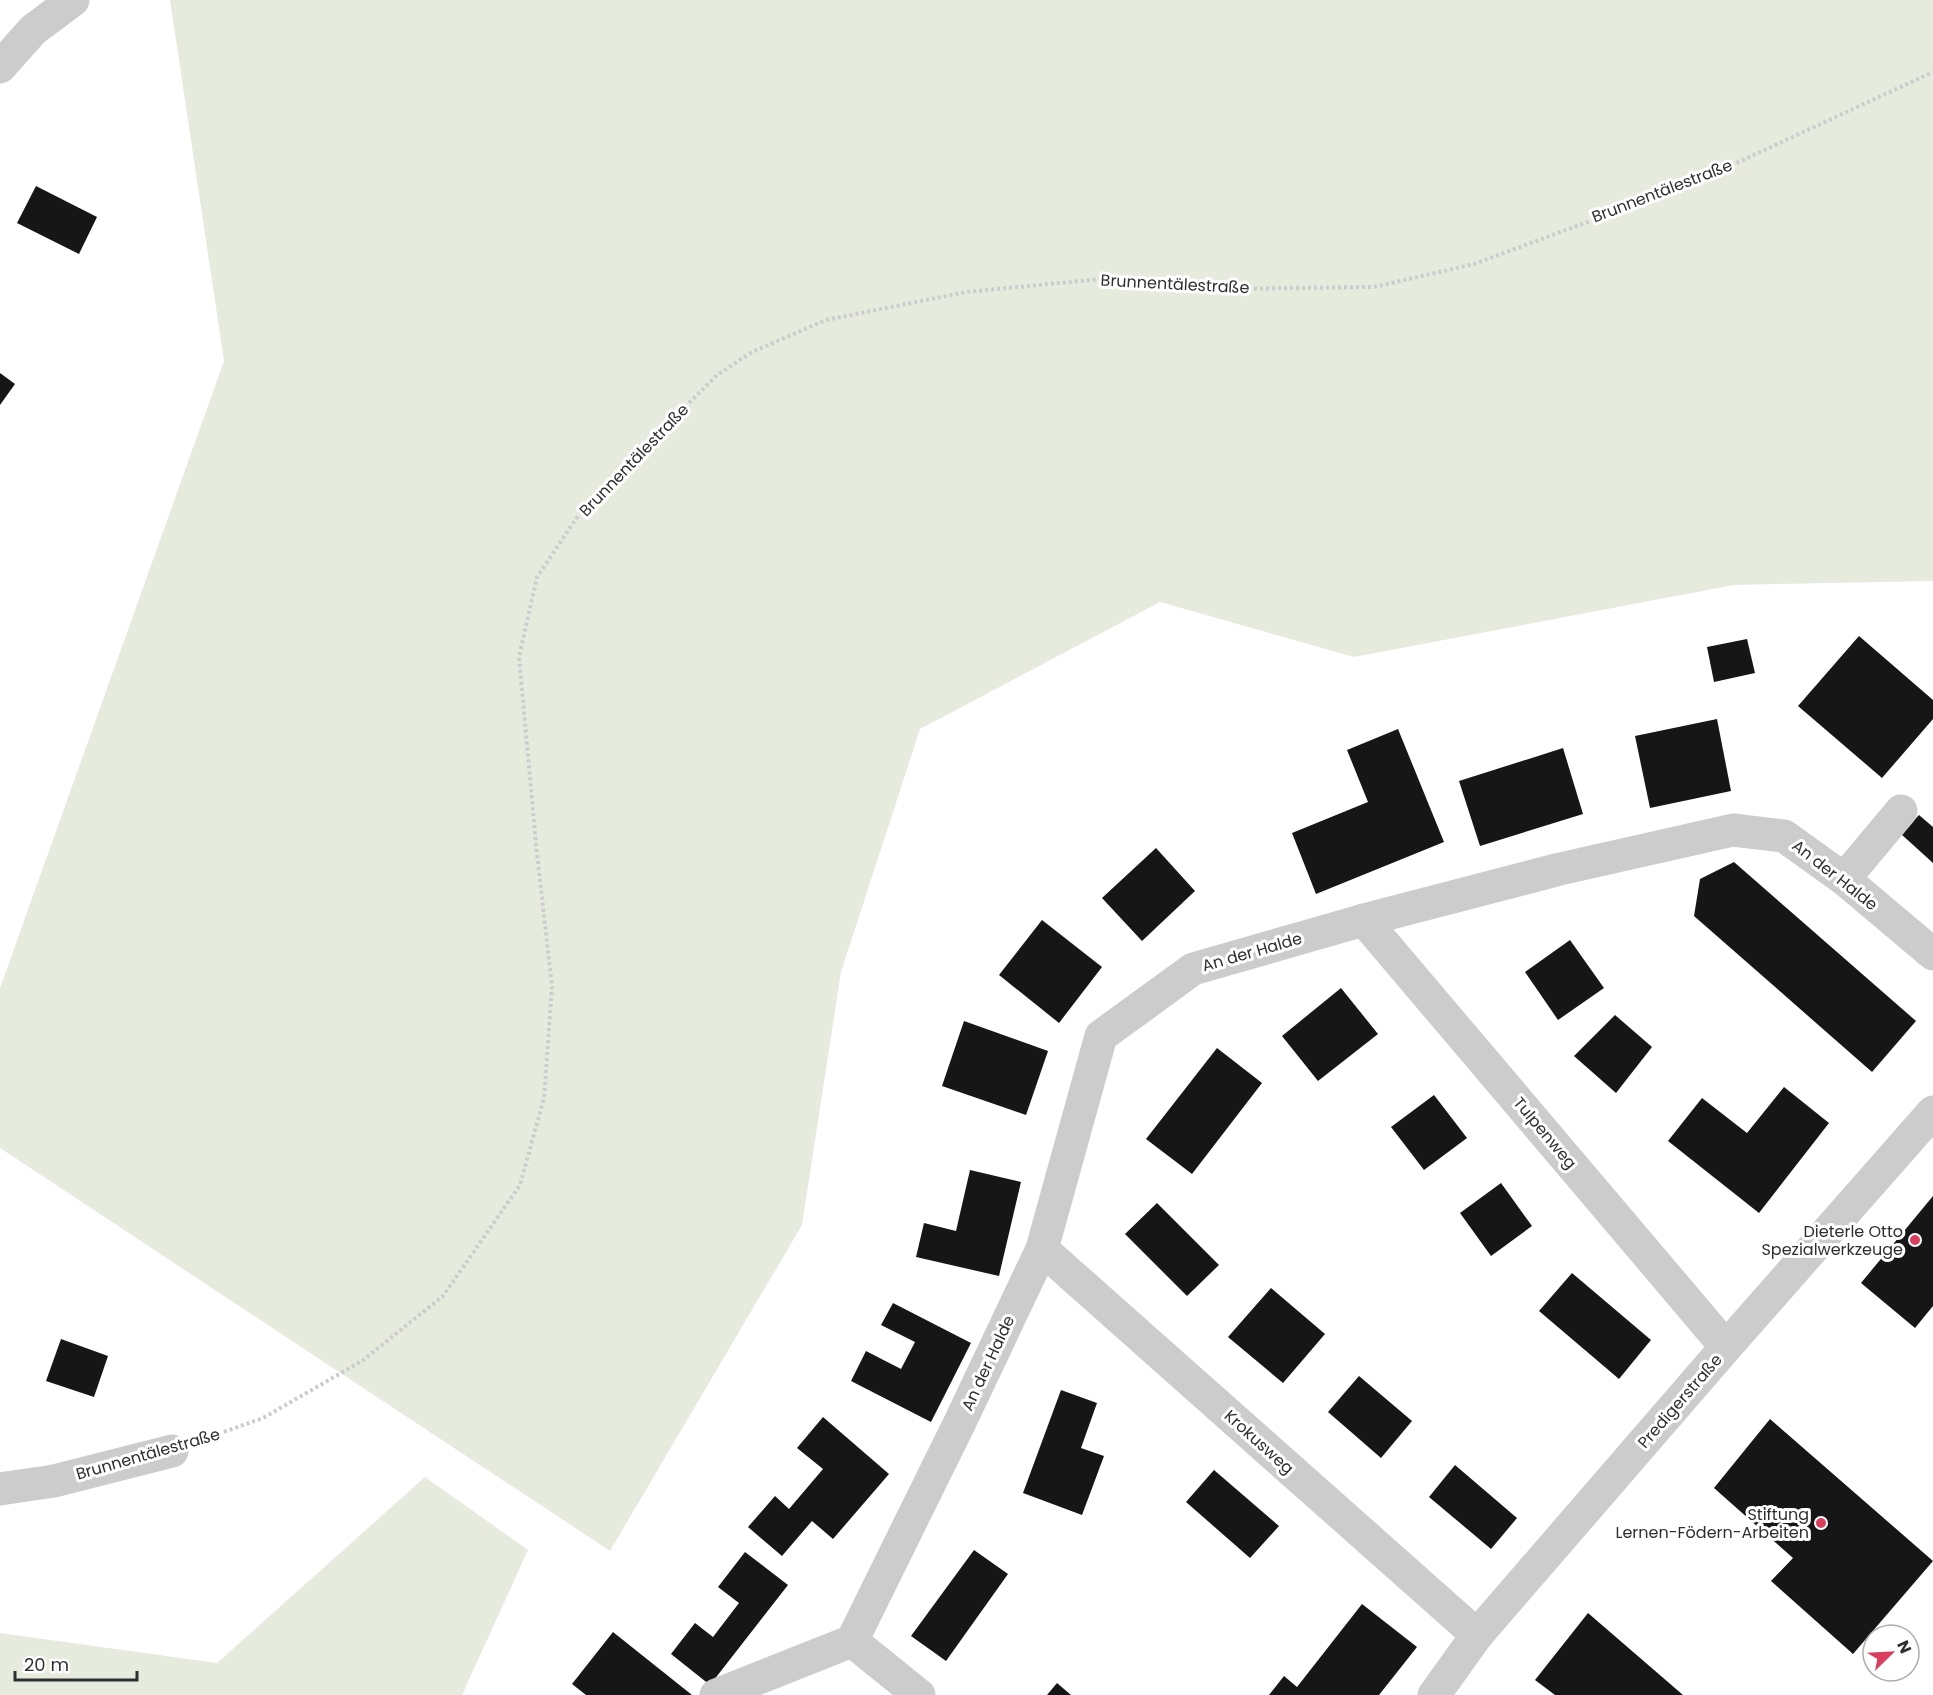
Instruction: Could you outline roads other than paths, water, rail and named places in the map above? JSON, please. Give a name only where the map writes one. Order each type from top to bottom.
[{"type":"street","points":[[0,67],[33,30],[73,0]]},
{"type":"street","points":[[1844,879],[1901,811]]},
{"type":"street","name":"An der Halde","points":[[852,1641],[1042,1249],[1101,1036],[1193,969],[1364,920],[1560,869],[1733,830],[1784,836],[1844,879],[1933,954]]},
{"type":"street","name":"Tulpenweg","points":[[1364,920],[1726,1347]]},
{"type":"street","name":"Predigerstraße","points":[[1434,1695],[1477,1635],[1933,1112]]},
{"type":"street","name":"Krokusweg","points":[[1042,1249],[1477,1635]]},
{"type":"street","name":"Brunnentälestraße","points":[[0,1490],[54,1481],[172,1451]]},
{"type":"street","points":[[716,1695],[852,1641],[919,1695]]},
{"type":"place","name":"Dieterle Otto Spezialwerkzeuge","points":[[1915,1240]]},
{"type":"place","name":"Stiftung Lernen-Födern-Arbeiten","points":[[1821,1523]]}]
